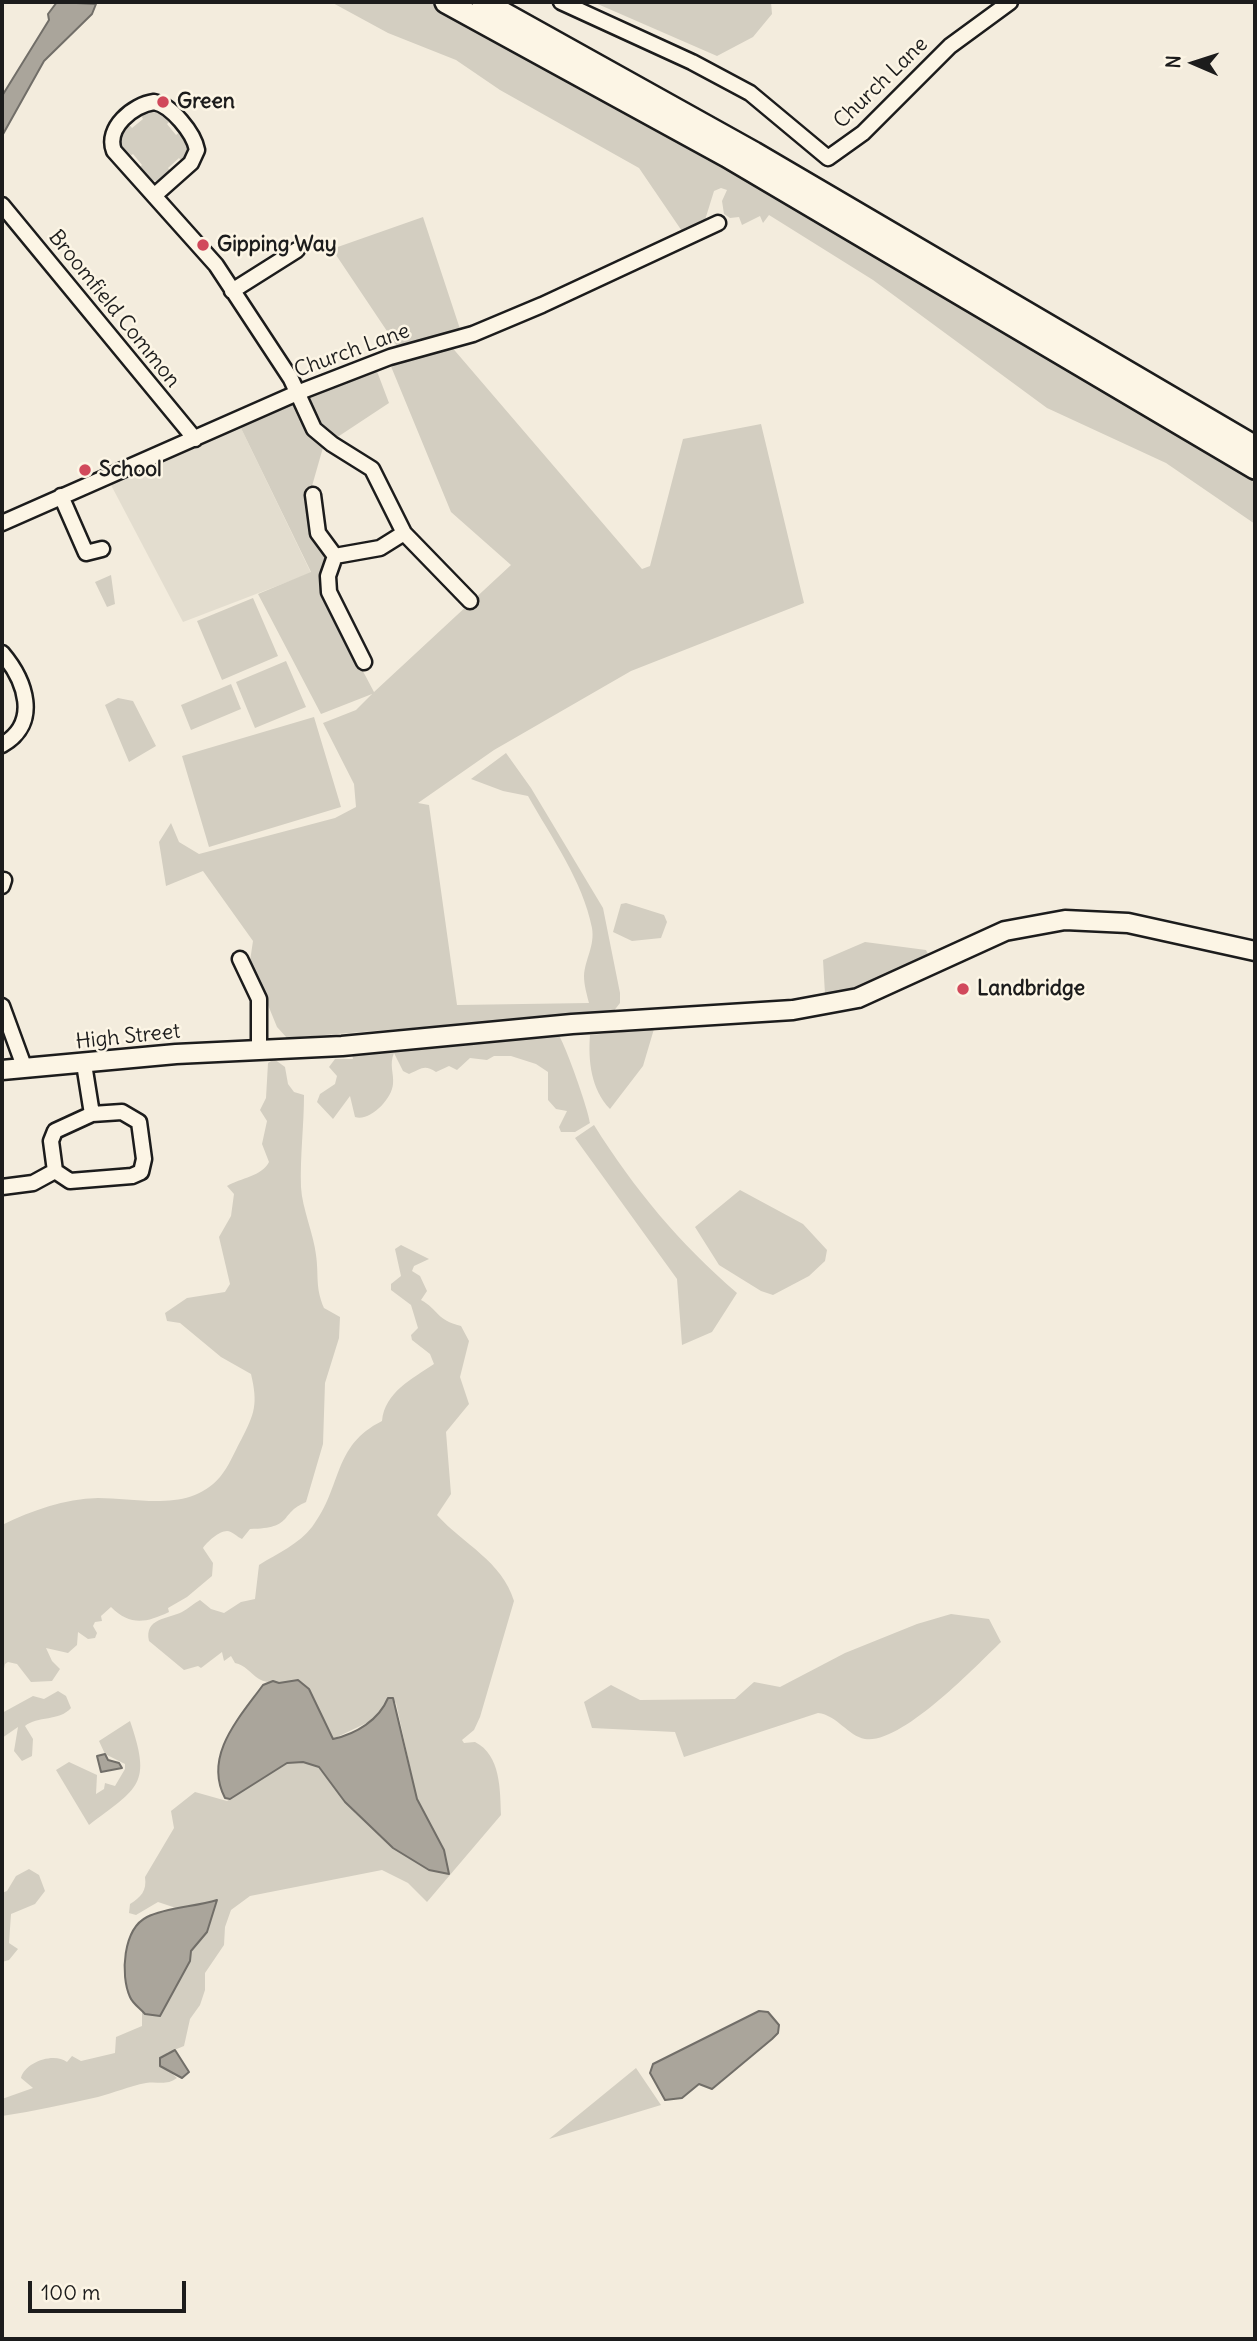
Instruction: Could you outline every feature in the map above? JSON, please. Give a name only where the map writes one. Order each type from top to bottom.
[{"type":"highway","points":[[446,2],[742,156],[1255,447]]},
{"type":"highway","points":[[483,2],[1255,468]]},
{"type":"main road","name":"High Street","points":[[2,1070],[176,1054],[259,1051],[805,1008],[858,998],[982,939],[1015,928],[1046,922],[1085,919],[1128,923],[1255,951]]},
{"type":"street","name":"Church Lane","points":[[561,2],[692,62],[750,93],[828,158],[863,132],[950,46],[1010,2]]},
{"type":"street","points":[[155,195],[191,163],[197,150],[193,139],[170,110],[154,102],[141,106],[117,125],[111,142],[114,151],[204,249],[283,365],[306,415],[318,434],[365,463],[376,474],[404,534],[470,601]]},
{"type":"street","name":"Broomfield Common","points":[[2,205],[195,439]]},
{"type":"street","name":"Church Lane","points":[[2,523],[297,393],[390,357],[473,334],[508,320],[591,285],[718,222]]},
{"type":"street","points":[[232,291],[297,250]]},
{"type":"street","points":[[313,495],[317,534],[335,556]]},
{"type":"street","points":[[61,496],[86,553],[102,549]]},
{"type":"street","points":[[335,556],[380,548],[404,534]]},
{"type":"street","points":[[335,556],[328,576],[328,592],[364,662]]},
{"type":"street","points":[[2,653],[20,678],[26,700],[23,721],[15,734],[2,745]]},
{"type":"street","points":[[240,959],[259,999],[259,1051]]},
{"type":"street","points":[[2,1006],[25,1069]]},
{"type":"street","points":[[84,1064],[92,1114]]},
{"type":"street","points":[[122,1112],[139,1122],[144,1167],[142,1172],[132,1176],[70,1181],[55,1171],[51,1141],[55,1131],[92,1114],[122,1112]]},
{"type":"street","points":[[2,1187],[33,1183],[55,1171]]},
{"type":"shaded area","points":[[57,2],[96,4],[92,14],[44,61],[2,136],[2,96],[49,20],[48,14]]},
{"type":"shaded area","points":[[331,2],[431,2],[674,134],[1255,476],[1255,524],[1166,463],[1047,408],[873,280],[769,215],[763,223],[760,216],[742,225],[739,217],[730,218],[724,214],[722,201],[727,190],[721,188],[714,191],[701,233],[686,237],[639,168],[500,90],[456,60],[388,33]]},
{"type":"shaded area","points":[[593,2],[771,2],[772,14],[753,37],[717,56]]},
{"type":"shaded area","points":[[150,106],[172,119],[167,124],[176,135],[182,130],[193,147],[184,164],[179,158],[168,168],[173,174],[158,181],[146,178],[136,170],[142,165],[133,154],[126,159],[119,151],[116,136],[127,122],[132,128],[143,119],[139,113]]},
{"type":"shaded area","points":[[423,217],[461,332],[399,349],[332,249]]},
{"type":"shaded area","points":[[450,345],[642,569],[650,566],[683,439],[761,424],[804,603],[631,671],[494,750],[418,803],[429,805],[457,1005],[589,1003],[584,976],[592,941],[592,928],[574,876],[528,796],[503,791],[471,779],[506,753],[531,788],[603,908],[620,993],[620,1003],[613,1012],[287,1038],[277,1027],[250,961],[253,941],[203,871],[166,886],[159,842],[171,823],[179,842],[199,854],[335,818],[356,807],[354,784],[323,723],[356,710],[372,694],[321,714],[258,594],[311,572],[239,424],[293,402],[324,444],[310,493],[327,557],[330,609],[374,692],[511,565],[451,512],[390,364]]},
{"type":"shaded area","points":[[375,366],[389,403],[336,438],[315,416],[308,395]]},
{"type":"shaded area","points":[[239,424],[311,573],[183,622],[111,485]]},
{"type":"shaded area","points":[[111,575],[115,604],[107,607],[95,582]]},
{"type":"shaded area","points":[[253,598],[278,656],[222,680],[197,621]]},
{"type":"shaded area","points":[[286,661],[306,707],[255,728],[236,682]]},
{"type":"shaded area","points":[[231,684],[241,709],[191,730],[181,705]]},
{"type":"shaded area","points":[[118,698],[133,701],[156,746],[129,762],[105,705]]},
{"type":"shaded area","points":[[314,717],[341,807],[209,847],[182,756]]},
{"type":"shaded area","points":[[626,903],[664,915],[667,922],[661,938],[632,941],[613,932],[621,904]]},
{"type":"shaded area","points":[[865,942],[926,950],[930,958],[872,985],[825,994],[823,960]]},
{"type":"shaded area","points":[[654,1029],[643,1066],[610,1109],[599,1093],[592,1074],[590,1035]]},
{"type":"shaded area","points":[[556,1031],[575,1075],[590,1123],[575,1132],[561,1132],[559,1127],[567,1111],[556,1109],[548,1100],[548,1072],[536,1064],[511,1056],[494,1056],[487,1060],[470,1058],[457,1070],[449,1066],[436,1072],[425,1068],[409,1074],[403,1071],[394,1053],[392,1090],[373,1113],[361,1118],[355,1117],[350,1096],[333,1119],[317,1102],[320,1094],[335,1084],[337,1076],[329,1067],[335,1059],[353,1059],[352,1054],[347,1051]]},
{"type":"shaded area","points":[[274,1059],[285,1067],[288,1084],[294,1092],[304,1095],[302,1195],[315,1247],[321,1301],[324,1308],[340,1317],[339,1338],[325,1383],[323,1444],[306,1502],[280,1523],[250,1529],[242,1539],[227,1531],[214,1537],[203,1548],[213,1563],[212,1576],[187,1597],[168,1608],[169,1612],[153,1619],[139,1621],[125,1617],[111,1607],[101,1616],[102,1621],[95,1622],[95,1638],[88,1639],[78,1632],[77,1645],[68,1653],[46,1648],[52,1661],[60,1669],[52,1681],[31,1682],[17,1664],[8,1662],[5,1664],[2,1678],[2,1525],[37,1510],[73,1501],[98,1498],[162,1501],[193,1495],[220,1477],[249,1423],[255,1401],[251,1374],[221,1357],[180,1323],[167,1321],[165,1313],[187,1298],[225,1292],[230,1284],[219,1237],[231,1216],[234,1194],[227,1186],[256,1174],[269,1162],[262,1144],[267,1121],[260,1110],[266,1098],[268,1063]]},
{"type":"shaded area","points":[[594,1125],[659,1215],[696,1255],[737,1293],[712,1332],[682,1345],[677,1279],[575,1138]]},
{"type":"shaded area","points":[[740,1190],[803,1224],[827,1250],[825,1261],[809,1276],[773,1295],[761,1291],[719,1265],[695,1227]]},
{"type":"shaded area","points":[[401,1245],[429,1259],[414,1266],[412,1271],[420,1276],[427,1291],[421,1300],[442,1318],[461,1326],[469,1341],[460,1377],[469,1404],[446,1432],[451,1494],[437,1515],[501,1575],[514,1601],[480,1717],[474,1730],[462,1740],[464,1743],[475,1742],[490,1755],[497,1774],[501,1815],[427,1902],[408,1883],[382,1870],[250,1896],[231,1910],[225,1927],[224,1945],[205,1973],[205,1990],[200,2005],[190,2019],[184,2046],[167,2053],[170,2072],[177,2078],[169,2082],[146,2083],[98,2097],[2,2116],[2,2099],[33,2088],[21,2078],[28,2067],[48,2058],[67,2062],[72,2056],[81,2061],[115,2053],[116,2037],[142,2026],[142,2010],[148,2015],[155,2013],[176,1988],[191,1952],[207,1932],[217,1901],[179,1909],[158,1902],[136,1915],[129,1913],[130,1904],[142,1893],[145,1877],[174,1828],[171,1811],[195,1792],[227,1801],[287,1763],[303,1762],[319,1767],[345,1802],[429,1870],[448,1874],[417,1799],[396,1703],[388,1698],[379,1717],[333,1739],[309,1689],[298,1680],[263,1681],[235,1663],[231,1656],[224,1661],[222,1652],[201,1668],[198,1666],[184,1670],[149,1641],[148,1633],[158,1620],[182,1612],[200,1600],[211,1609],[224,1613],[241,1602],[255,1599],[259,1565],[307,1533],[322,1512],[354,1442],[382,1421],[388,1402],[401,1387],[434,1364],[430,1354],[412,1340],[411,1335],[418,1328],[411,1305],[391,1290],[391,1284],[401,1276],[395,1249]]},
{"type":"shaded area","points":[[951,1614],[989,1619],[1001,1642],[937,1702],[898,1730],[880,1738],[859,1737],[831,1717],[818,1713],[684,1757],[675,1732],[592,1728],[584,1702],[611,1685],[640,1700],[735,1699],[754,1682],[780,1687],[845,1653],[917,1624]]},
{"type":"shaded area","points":[[298,1680],[309,1689],[333,1739],[366,1725],[379,1713],[388,1698],[393,1698],[417,1799],[444,1850],[449,1874],[429,1870],[393,1848],[345,1802],[319,1767],[303,1762],[287,1763],[230,1799],[225,1798],[219,1782],[218,1767],[221,1752],[235,1724],[263,1685],[273,1681],[279,1683]]},
{"type":"shaded area","points":[[58,1691],[66,1696],[71,1708],[61,1715],[25,1726],[33,1739],[32,1756],[22,1761],[14,1751],[18,1727],[2,1738],[2,1713],[33,1696],[44,1699]]},
{"type":"shaded area","points":[[130,1721],[140,1759],[140,1772],[136,1783],[120,1802],[89,1825],[56,1770],[69,1762],[97,1775],[96,1794],[104,1789],[105,1783],[115,1786],[125,1764],[105,1754],[99,1741]]},
{"type":"shaded area","points":[[105,1754],[108,1760],[119,1763],[122,1768],[101,1772],[97,1756]]},
{"type":"shaded area","points":[[29,1869],[39,1875],[45,1891],[35,1904],[11,1914],[9,1943],[18,1949],[9,1960],[2,1962],[2,1893],[7,1891],[16,1876]]},
{"type":"shaded area","points":[[217,1900],[207,1932],[191,1951],[190,1961],[160,2016],[145,2014],[131,1999],[125,1977],[126,1953],[133,1931],[139,1923],[155,1914]]},
{"type":"shaded area","points":[[759,2011],[768,2012],[779,2025],[778,2033],[772,2039],[712,2089],[699,2084],[682,2098],[665,2100],[650,2073],[653,2064]]},
{"type":"shaded area","points":[[175,2050],[189,2072],[182,2078],[160,2066],[160,2058]]},
{"type":"shaded area","points":[[636,2068],[661,2105],[549,2139]]},
{"type":"place","name":"Green","points":[[163,102]]},
{"type":"place","name":"Gipping Way","points":[[203,245]]},
{"type":"place","name":"School","points":[[85,470]]},
{"type":"place","name":"Landbridge","points":[[963,989]]}]
